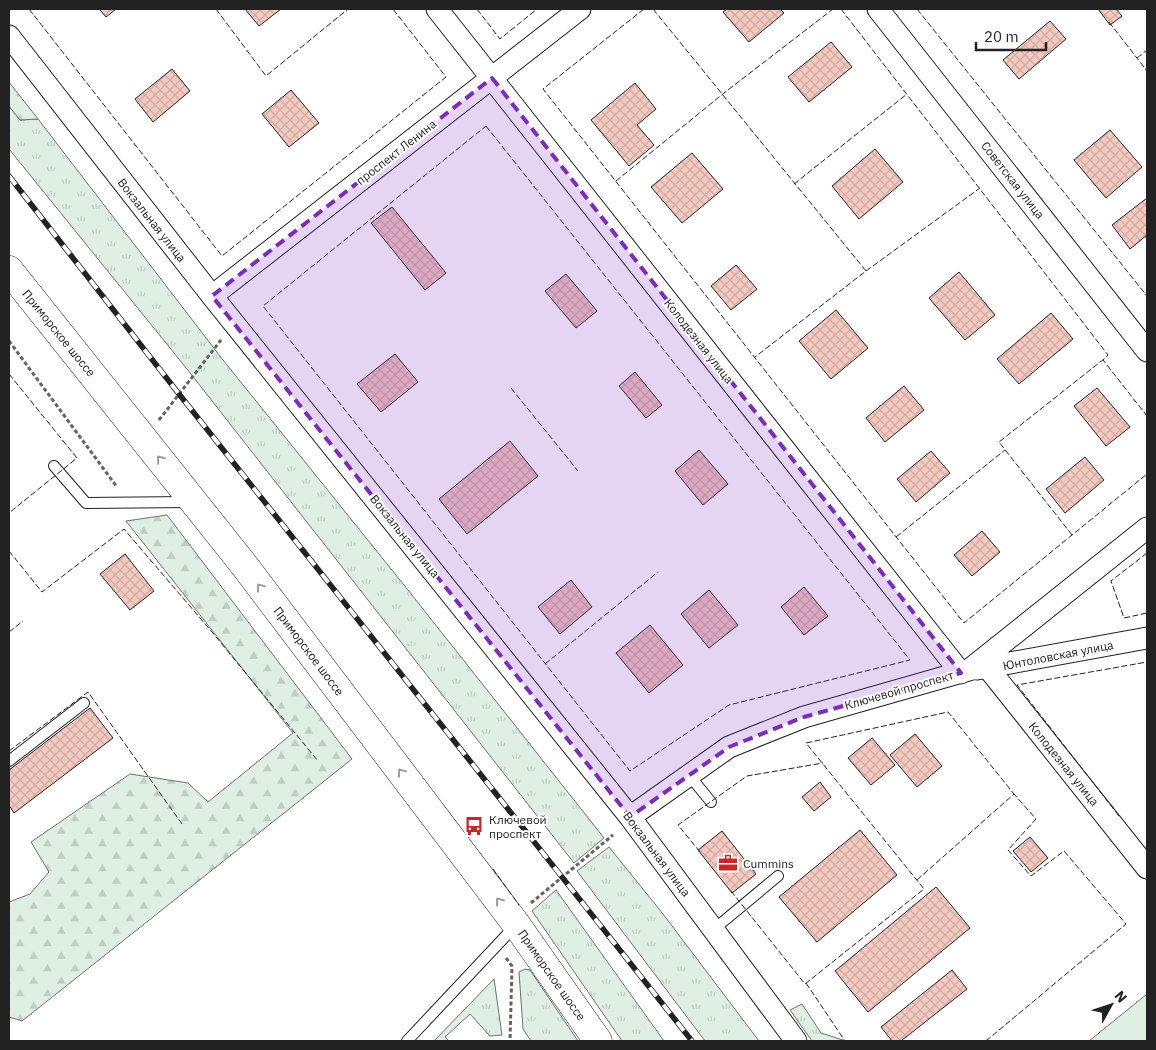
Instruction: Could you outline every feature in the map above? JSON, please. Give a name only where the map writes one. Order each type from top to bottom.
[{"type":"main road","name":"Приморское шоссе","points":[[9,270],[521,916],[598,1041]]},
{"type":"street","name":"Колодезная улица","points":[[437,9],[975,667],[1147,868]]},
{"type":"street","name":"проспект Ленина","points":[[212,296],[580,9]]},
{"type":"street","name":"Советская улица","points":[[878,9],[1147,351]]},
{"type":"street","name":"Вокзальная улица","points":[[9,36],[212,296],[630,817],[796,1041]]},
{"type":"street","name":"Ключевой проспект","points":[[630,817],[729,746],[804,717],[975,667],[1147,528]]},
{"type":"street","name":"Юнтоловская улица","points":[[975,667],[1147,638]]},
{"type":"lane","points":[[54,466],[86,503],[194,502]]},
{"type":"lane","points":[[9,761],[84,703]]},
{"type":"lane","points":[[690,775],[711,802]]},
{"type":"lane","points":[[713,930],[778,876]]},
{"type":"lane","points":[[407,1041],[496,946],[521,916]]},
{"type":"path","points":[[144,439],[224,335]]},
{"type":"path","points":[[9,341],[128,503]]},
{"type":"path","points":[[521,916],[613,835]]},
{"type":"path","points":[[496,946],[512,966],[510,1041]]},
{"type":"highlighted area","points":[[492,78],[961,673],[804,717],[729,747],[630,817],[212,296]]},
{"type":"green space","points":[[9,82],[38,119],[20,120],[9,106]]},
{"type":"green space","points":[[9,106],[20,120],[38,119],[223,360],[604,838],[574,863],[187,369],[9,149]]},
{"type":"green space","points":[[167,515],[352,759],[22,1021],[9,1017],[9,902],[30,894],[49,872],[31,842],[130,774],[188,783],[208,802],[293,733],[126,521]]},
{"type":"green space","points":[[609,847],[663,914],[759,1041],[705,1041],[577,871]]},
{"type":"green space","points":[[556,890],[664,1041],[622,1041],[532,911]]},
{"type":"green space","points":[[525,969],[530,970],[578,1041],[531,1041],[523,1029],[519,972]]},
{"type":"green space","points":[[494,979],[502,1035],[490,1036],[470,1014],[445,1037],[449,1041],[434,1041]]},
{"type":"green space","points":[[1147,994],[1147,1041],[1089,1041]]},
{"type":"green space","points":[[802,1004],[821,1033],[846,1041],[812,1041],[790,1010]]},
{"type":"building","points":[[99,9],[116,9],[106,17]]},
{"type":"building","points":[[245,9],[281,9],[259,26]]},
{"type":"building","points":[[727,9],[780,9],[784,13],[749,42],[723,12]]},
{"type":"building","points":[[1098,9],[1116,9],[1122,16],[1110,25]]},
{"type":"building","points":[[1050,21],[1066,39],[1019,79],[1003,60]]},
{"type":"building","points":[[831,42],[852,67],[809,102],[788,77]]},
{"type":"building","points":[[172,69],[190,91],[153,122],[135,99]]},
{"type":"building","points":[[635,83],[656,109],[637,125],[654,145],[629,166],[591,120]]},
{"type":"building","points":[[291,90],[319,123],[289,147],[262,114]]},
{"type":"building","points":[[1110,130],[1142,167],[1106,198],[1074,160]]},
{"type":"building","points":[[875,149],[903,182],[859,219],[832,186]]},
{"type":"building","points":[[692,153],[723,189],[682,223],[651,187]]},
{"type":"building","points":[[1147,198],[1147,235],[1130,249],[1112,225]]},
{"type":"building","points":[[392,207],[446,273],[425,290],[371,223]]},
{"type":"building","points":[[736,265],[757,289],[731,310],[711,286]]},
{"type":"building","points":[[959,272],[995,315],[965,340],[929,298]]},
{"type":"building","points":[[566,274],[597,311],[576,328],[545,291]]},
{"type":"building","points":[[836,310],[868,348],[831,379],[799,341]]},
{"type":"building","points":[[1051,313],[1073,339],[1019,384],[997,359]]},
{"type":"building","points":[[395,354],[418,382],[381,412],[357,384]]},
{"type":"building","points":[[635,372],[662,405],[646,418],[619,386]]},
{"type":"building","points":[[904,386],[924,410],[885,442],[866,418]]},
{"type":"building","points":[[1097,388],[1130,427],[1106,446],[1074,406]]},
{"type":"building","points":[[510,441],[538,476],[467,534],[439,499]]},
{"type":"building","points":[[699,450],[728,484],[703,505],[675,471]]},
{"type":"building","points":[[931,451],[950,473],[916,502],[897,479]]},
{"type":"building","points":[[1085,457],[1104,480],[1065,513],[1046,489]]},
{"type":"building","points":[[982,531],[1000,552],[972,576],[954,555]]},
{"type":"building","points":[[125,554],[154,591],[130,610],[100,574]]},
{"type":"building","points":[[571,580],[592,607],[560,634],[538,607]]},
{"type":"building","points":[[804,587],[828,616],[804,635],[781,607]]},
{"type":"building","points":[[709,590],[738,625],[709,648],[681,614]]},
{"type":"building","points":[[650,625],[683,665],[649,693],[616,653]]},
{"type":"building","points":[[90,708],[113,738],[14,813],[9,805],[9,770]]},
{"type":"building","points":[[915,734],[942,766],[917,787],[890,755]]},
{"type":"building","points":[[872,738],[895,765],[871,785],[848,758]]},
{"type":"building","points":[[820,782],[831,797],[814,811],[802,797]]},
{"type":"building","points":[[860,830],[897,875],[817,942],[779,897]]},
{"type":"building","points":[[722,831],[756,874],[732,893],[698,850]]},
{"type":"building","points":[[1030,837],[1048,858],[1031,872],[1013,851]]},
{"type":"building","points":[[936,887],[970,928],[868,1012],[835,971]]},
{"type":"building","points":[[952,970],[967,989],[901,1041],[892,1041],[881,1027]]},
{"type":"railway","points":[[9,176],[179,394],[692,1041]]},
{"type":"fence","points":[[29,9],[222,256],[446,77],[393,9]]},
{"type":"fence","points":[[216,9],[266,76],[348,9]]},
{"type":"fence","points":[[477,9],[500,39],[537,9]]},
{"type":"fence","points":[[644,9],[543,89],[964,623],[1147,474]]},
{"type":"fence","points":[[653,9],[866,271],[755,357]]},
{"type":"fence","points":[[616,181],[724,93],[833,9]]},
{"type":"fence","points":[[841,9],[1108,355],[1103,360],[1147,416]]},
{"type":"fence","points":[[917,9],[1147,296]]},
{"type":"fence","points":[[1109,22],[1147,71]]},
{"type":"fence","points":[[1137,58],[1147,50]]},
{"type":"fence","points":[[794,184],[907,94]]},
{"type":"fence","points":[[486,126],[910,660],[729,705],[630,771],[263,306],[486,126]]},
{"type":"fence","points":[[866,271],[980,188]]},
{"type":"fence","points":[[1072,535],[999,442],[1104,359]]},
{"type":"fence","points":[[9,374],[77,458],[9,513]]},
{"type":"fence","points":[[511,388],[578,471]]},
{"type":"fence","points":[[896,537],[1005,450]]},
{"type":"fence","points":[[9,551],[42,592],[124,529],[318,761]]},
{"type":"fence","points":[[1147,553],[1111,581],[1124,618],[1147,613]]},
{"type":"fence","points":[[545,664],[658,572]]},
{"type":"fence","points":[[9,632],[23,621]]},
{"type":"fence","points":[[1119,816],[1017,685],[1147,662]]},
{"type":"fence","points":[[9,751],[88,692],[182,824]]},
{"type":"fence","points":[[731,891],[805,984],[924,889],[806,743],[948,712],[1014,794],[917,880]]},
{"type":"fence","points":[[700,852],[678,825],[747,776],[823,763]]},
{"type":"fence","points":[[986,1041],[1126,924],[1064,851],[1031,876],[1008,850],[1036,819],[1014,794]]},
{"type":"fence","points":[[493,869],[519,905]]},
{"type":"fence","points":[[806,983],[845,1041]]},
{"type":"place","name":"Ключевой проспект","points":[[474,826]]},
{"type":"place","name":"Cummins","points":[[728,863]]}]
